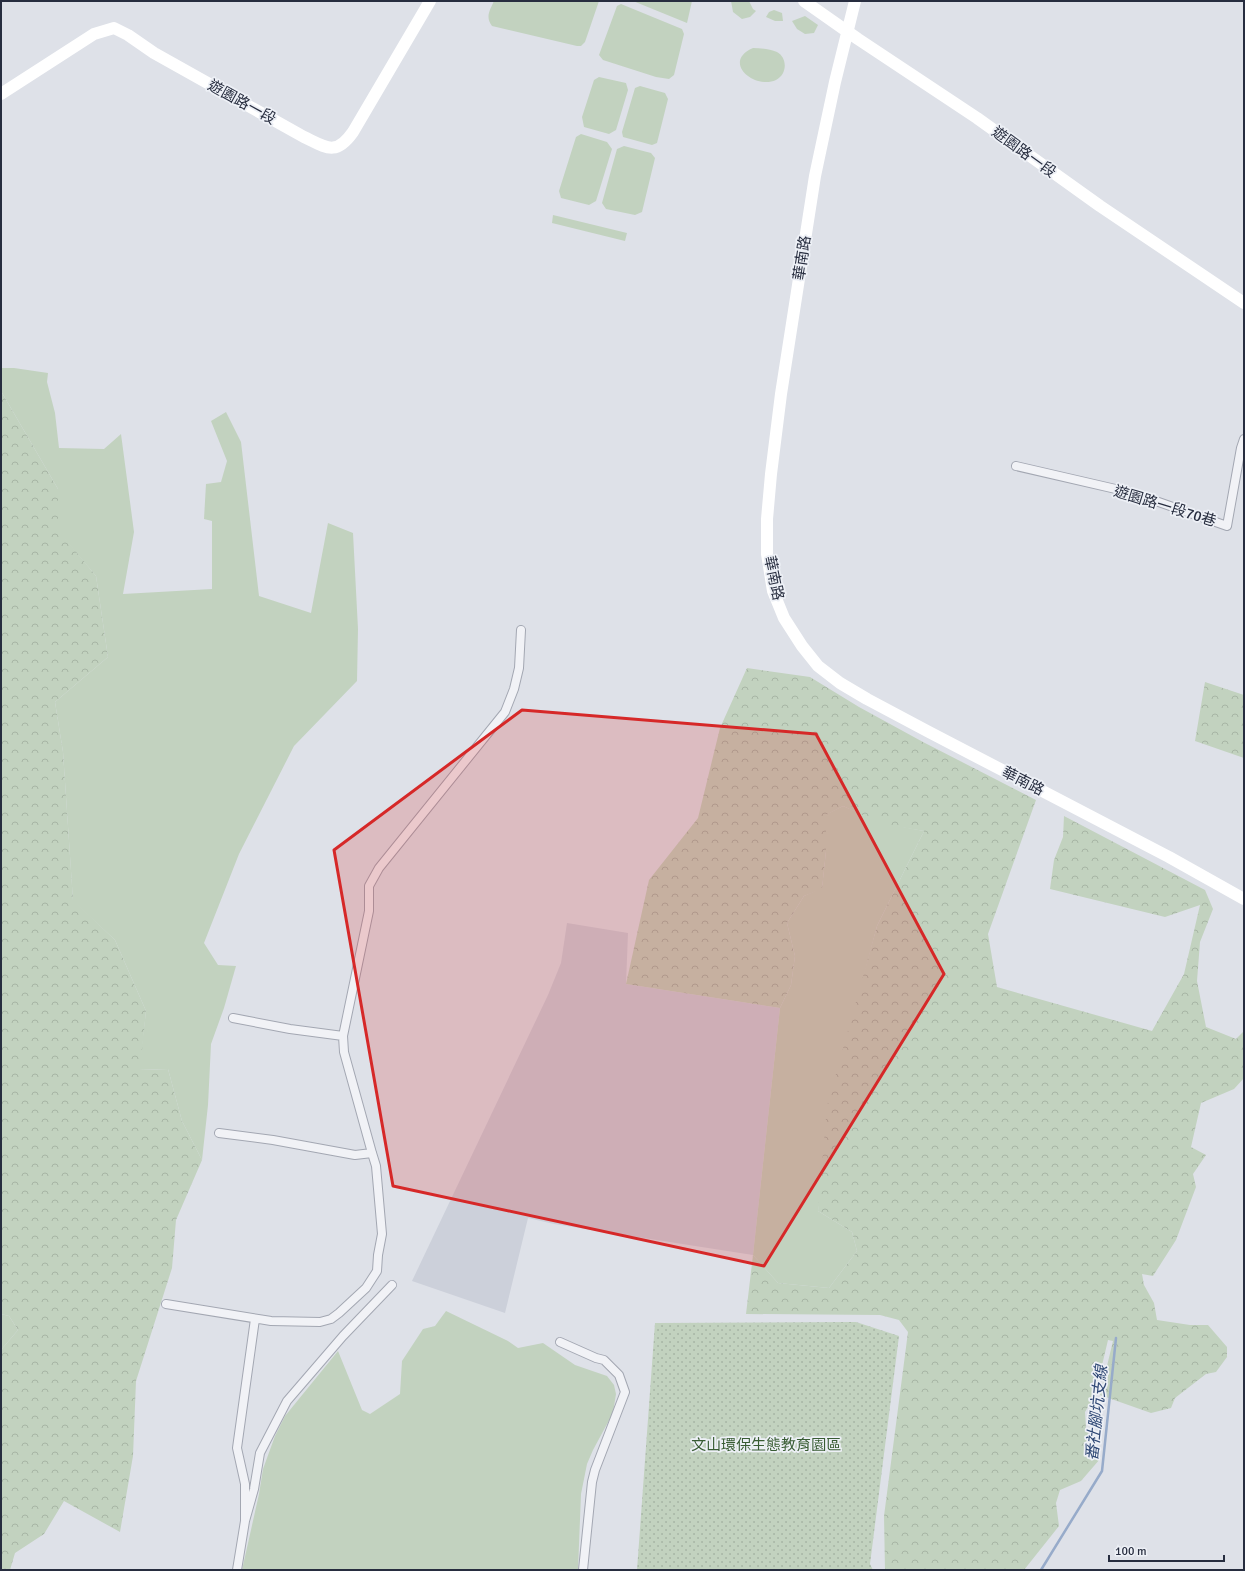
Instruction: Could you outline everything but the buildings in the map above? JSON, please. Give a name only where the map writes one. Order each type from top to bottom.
[{"type":"street","name":"遊園路一段","points":[[1,94],[94,34],[114,28],[128,35],[154,53],[304,137],[329,148],[340,147],[346,142],[353,132],[430,1]]},
{"type":"street","name":"遊園路一段","points":[[804,1],[977,118],[1100,206],[1244,303]]},
{"type":"street","name":"華南路","points":[[855,1],[815,176],[781,394],[771,474],[767,519],[767,554],[773,590],[784,618],[802,646],[818,666],[840,683],[867,699],[1169,857],[1244,899]]},
{"type":"street","name":"遊園路一段70巷","points":[[1016,466],[1133,493],[1227,526],[1240,448],[1244,439]]},
{"type":"street","points":[[166,1304],[255,1319],[320,1322],[331,1319],[339,1314],[366,1288],[377,1271],[382,1234],[376,1166],[344,1052],[343,1036],[369,911],[369,886],[379,868],[505,712],[514,689],[519,668],[521,630]]},
{"type":"street","points":[[234,1018],[290,1029],[343,1036]]},
{"type":"street","points":[[219,1133],[274,1140],[355,1155],[372,1154]]},
{"type":"street","points":[[244,1521],[254,1489],[260,1453],[287,1401],[343,1336],[392,1285]]},
{"type":"street","points":[[237,1570],[244,1521],[245,1484],[236,1448],[255,1319]]},
{"type":"street","points":[[560,1342],[604,1360],[619,1375],[625,1392],[594,1470],[583,1570]]},
{"type":"highlighted area","points":[[522,710],[816,734],[944,974],[764,1266],[393,1186],[334,850]]},
{"type":"shaded area","points":[[567,923],[628,933],[626,984],[780,1008],[753,1255],[554,1224],[528,1218],[505,1313],[412,1281],[548,995],[561,963]]},
{"type":"green space","points":[[494,1],[599,1],[585,42],[581,46],[577,46],[492,26],[489,17]]},
{"type":"green space","points":[[633,1],[692,1],[687,23]]},
{"type":"green space","points":[[731,1],[749,1],[753,9],[756,11],[750,17],[742,19],[733,12]]},
{"type":"green space","points":[[621,4],[682,29],[684,34],[674,75],[669,79],[656,77],[603,60],[599,55],[617,6]]},
{"type":"green space","points":[[774,10],[782,13],[783,21],[775,21],[766,17],[769,12]]},
{"type":"green space","points":[[805,16],[818,25],[814,33],[805,34],[797,29],[792,21]]},
{"type":"green space","points":[[753,48],[771,50],[781,55],[785,66],[780,78],[768,82],[759,81],[751,78],[745,73],[741,67],[740,60],[744,54]]},
{"type":"green space","points":[[599,77],[626,83],[628,90],[616,130],[609,134],[584,127],[582,117],[594,80]]},
{"type":"green space","points":[[640,86],[665,93],[668,99],[657,143],[652,145],[623,137],[622,132],[635,88]]},
{"type":"green space","points":[[581,134],[607,142],[612,149],[596,201],[589,205],[561,198],[559,191],[576,137]]},
{"type":"green space","points":[[624,146],[651,153],[655,158],[642,212],[635,215],[606,209],[602,203],[617,149]]},
{"type":"green space","points":[[553,215],[627,233],[625,241],[552,223]]},
{"type":"green space","points":[[1,368],[14,368],[48,373],[47,382],[55,413],[59,448],[104,449],[121,434],[134,532],[123,594],[212,589],[212,521],[204,519],[206,484],[221,482],[227,461],[211,421],[226,412],[241,442],[259,596],[311,613],[328,523],[353,533],[358,629],[357,681],[294,746],[239,854],[204,943],[218,965],[236,966],[224,1008],[211,1044],[208,1105],[202,1160],[182,1121],[168,1069],[139,1070],[146,1011],[115,940],[73,901],[63,752],[55,702],[108,657],[96,576],[57,530],[58,489],[1,391]]},
{"type":"green space","points":[[1,391],[58,489],[58,530],[96,576],[108,657],[55,702],[63,752],[73,900],[115,940],[146,1011],[140,1070],[168,1069],[182,1121],[202,1160],[176,1220],[172,1268],[136,1381],[133,1456],[120,1532],[64,1501],[44,1534],[15,1553],[10,1570],[1,1570],[1,1350],[18,1330],[9,1316],[1,1314]]},
{"type":"green space","points":[[747,668],[810,677],[859,707],[923,742],[1036,800],[988,934],[997,987],[1152,1031],[1184,974],[1200,905],[1165,917],[1050,889],[1054,860],[1063,837],[1064,816],[1205,890],[1213,909],[1200,942],[1197,981],[1206,1027],[1236,1039],[1244,1031],[1244,1078],[1234,1089],[1201,1103],[1191,1147],[1206,1155],[1193,1174],[1196,1187],[1176,1240],[1153,1276],[1142,1274],[1144,1285],[1154,1303],[1157,1320],[1190,1325],[1208,1325],[1227,1347],[1227,1357],[1216,1372],[1206,1374],[1175,1398],[1171,1408],[1151,1413],[1100,1395],[1113,1341],[1108,1340],[1095,1395],[1085,1412],[1086,1428],[1100,1459],[1081,1481],[1060,1490],[1056,1503],[1059,1526],[1024,1570],[885,1570],[884,1516],[908,1332],[899,1320],[880,1315],[746,1314],[753,1255],[778,1283],[829,1288],[857,1251],[852,1232],[818,1211],[827,1106],[877,926],[924,831],[882,824],[843,806],[826,815],[826,851],[822,889],[804,896],[787,923],[795,956],[791,985],[780,1008],[626,984],[649,880],[698,818],[720,728]]},
{"type":"green space","points":[[1205,682],[1244,695],[1244,758],[1195,741]]},
{"type":"green space","points":[[843,806],[882,823],[924,831],[877,926],[851,1024],[818,1211],[852,1232],[857,1251],[829,1288],[778,1283],[753,1255],[780,1008],[791,985],[795,956],[787,923],[804,896],[822,888],[826,851],[825,815]]},
{"type":"green space","points":[[446,1311],[508,1341],[518,1348],[543,1343],[575,1365],[607,1376],[614,1385],[616,1394],[613,1413],[587,1464],[581,1494],[578,1570],[242,1570],[263,1469],[275,1436],[285,1416],[338,1351],[362,1410],[370,1414],[400,1394],[402,1361],[423,1329],[435,1326]]},
{"type":"green space","points":[[1,1314],[9,1316],[18,1330],[1,1350]]},
{"type":"green space","name":"文山環保生態教育園區","points":[[856,1322],[899,1336],[870,1564],[873,1570],[637,1570],[655,1323]]},
{"type":"waterway","name":"番社腳坑支線","points":[[1041,1570],[1102,1471],[1116,1338]]}]
